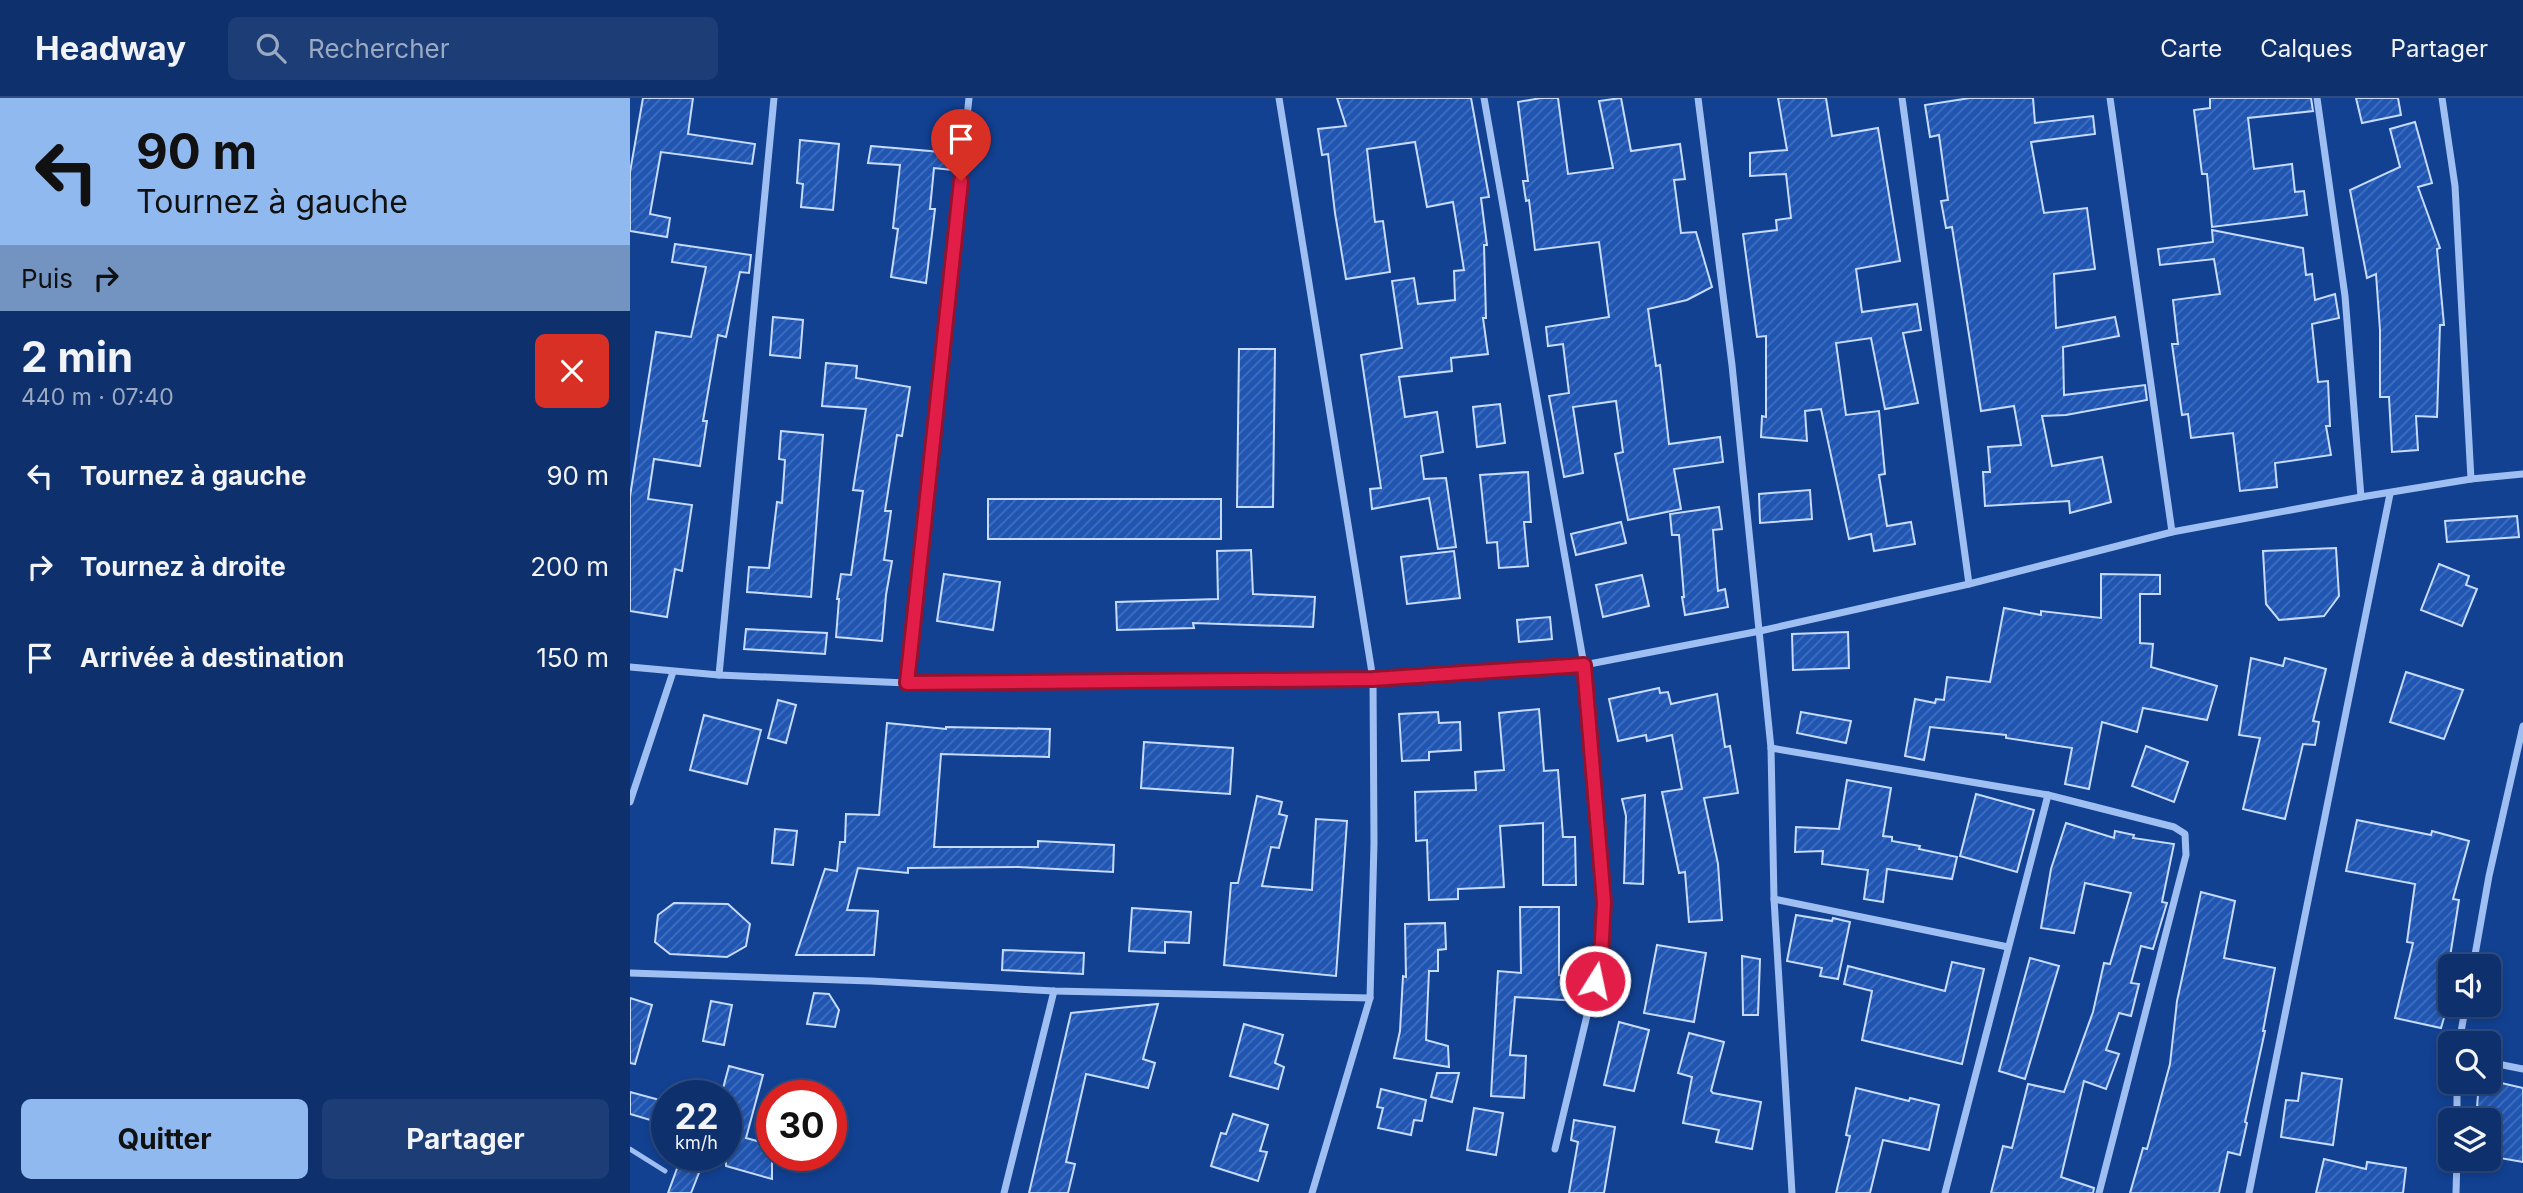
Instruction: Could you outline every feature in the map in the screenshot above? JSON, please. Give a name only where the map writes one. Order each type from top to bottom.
[{"type":"street","points":[[719,676],[774,98]]},
{"type":"street","points":[[907,683],[969,98]]},
{"type":"street","points":[[1279,98],[1373,679],[1374,843],[1370,998],[1312,1193]]},
{"type":"street","points":[[1484,98],[1584,665],[1604,902],[1601,957],[1555,1149]]},
{"type":"street","points":[[1698,98],[1722,275],[1771,748],[1774,899],[1793,1193]]},
{"type":"street","points":[[1902,98],[1969,584]]},
{"type":"street","points":[[2110,98],[2172,532]]},
{"type":"street","points":[[2317,98],[2345,296],[2361,497]]},
{"type":"street","points":[[2442,98],[2455,186],[2471,479]]},
{"type":"street","points":[[630,667],[719,676],[907,683],[1373,679],[1584,665],[1760,631],[1969,584],[2172,532],[2361,497],[2471,479],[2523,474]]},
{"type":"street","points":[[2249,1193],[2390,494]]},
{"type":"street","points":[[630,802],[673,672]]},
{"type":"street","points":[[2475,954],[2489,876],[2523,726]]},
{"type":"street","points":[[1771,748],[2048,795],[2174,827],[2185,835],[2186,855],[2099,1193]]},
{"type":"street","points":[[1945,1193],[2048,795]]},
{"type":"street","points":[[1774,899],[2008,947]]},
{"type":"street","points":[[630,974],[871,981],[1054,991],[1370,998]]},
{"type":"street","points":[[1004,1193],[1054,991]]},
{"type":"street","points":[[2501,1065],[2523,1069]]},
{"type":"street","points":[[2456,1171],[2456,1193]]},
{"type":"lane","points":[[630,1149],[651,1162]]},
{"type":"building","points":[[643,98],[693,98],[688,134],[755,144],[752,164],[661,152],[650,214],[670,218],[667,237],[630,231],[630,172]]},
{"type":"building","points":[[1337,98],[1471,98],[1489,197],[1481,198],[1487,245],[1484,245],[1486,318],[1483,318],[1488,354],[1451,358],[1452,371],[1399,377],[1405,417],[1437,412],[1443,452],[1421,456],[1424,479],[1446,478],[1456,547],[1438,549],[1429,498],[1372,509],[1370,489],[1381,488],[1361,355],[1402,348],[1392,281],[1414,278],[1418,304],[1455,300],[1454,271],[1464,270],[1453,202],[1427,207],[1415,142],[1367,149],[1375,222],[1383,221],[1390,272],[1346,279],[1328,154],[1322,155],[1318,129],[1346,126]]},
{"type":"building","points":[[1558,98],[1568,174],[1613,168],[1599,101],[1621,98],[1631,151],[1680,144],[1685,179],[1674,180],[1681,233],[1696,232],[1712,287],[1687,300],[1648,309],[1656,366],[1660,365],[1669,444],[1720,437],[1723,462],[1674,469],[1681,509],[1628,520],[1615,454],[1623,452],[1616,401],[1573,407],[1583,473],[1564,477],[1549,396],[1569,393],[1563,344],[1548,346],[1546,327],[1609,317],[1599,242],[1535,250],[1529,200],[1526,201],[1523,181],[1528,181],[1518,102]]},
{"type":"building","points":[[1778,98],[1826,98],[1832,136],[1878,128],[1900,261],[1856,269],[1862,312],[1917,304],[1921,330],[1903,333],[1918,403],[1885,409],[1871,338],[1836,343],[1846,415],[1879,411],[1885,474],[1879,475],[1887,526],[1911,522],[1915,544],[1874,551],[1871,534],[1849,539],[1821,409],[1805,411],[1807,441],[1761,437],[1762,416],[1766,417],[1766,336],[1757,337],[1743,234],[1777,230],[1776,220],[1791,218],[1786,174],[1750,176],[1750,153],[1787,150]]},
{"type":"building","points":[[1970,98],[2033,98],[2035,123],[2093,116],[2095,134],[2031,142],[2044,213],[2087,208],[2095,269],[2054,274],[2056,328],[2115,317],[2119,336],[2063,347],[2064,395],[2145,385],[2147,400],[2066,415],[2042,416],[2052,466],[2102,457],[2111,502],[2070,513],[2069,501],[1985,506],[1983,472],[1990,472],[1988,447],[2021,445],[2014,406],[1981,411],[1952,227],[1946,228],[1941,201],[1948,200],[1939,135],[1930,137],[1925,105]]},
{"type":"building","points":[[2210,98],[2311,98],[2313,111],[2248,118],[2254,169],[2292,164],[2295,192],[2304,191],[2307,215],[2212,227],[2207,174],[2202,174],[2194,110],[2210,108]]},
{"type":"building","points":[[2356,98],[2398,98],[2401,115],[2362,123]]},
{"type":"building","points":[[2415,122],[2432,183],[2418,187],[2440,248],[2437,249],[2444,325],[2440,325],[2437,417],[2416,416],[2418,450],[2392,452],[2389,397],[2380,397],[2380,330],[2376,274],[2367,278],[2350,190],[2400,167],[2390,129]]},
{"type":"building","points":[[800,140],[839,144],[833,210],[801,207],[803,184],[797,183]]},
{"type":"building","points":[[871,146],[953,153],[952,170],[934,168],[930,209],[935,209],[926,283],[891,277],[898,229],[893,228],[900,165],[868,163]]},
{"type":"building","points":[[2212,230],[2303,248],[2306,275],[2312,274],[2315,300],[2335,294],[2339,318],[2312,324],[2318,382],[2328,381],[2330,426],[2326,426],[2331,455],[2275,463],[2277,487],[2240,491],[2233,433],[2191,438],[2188,414],[2182,415],[2172,344],[2178,344],[2173,300],[2220,294],[2214,259],[2160,265],[2158,249],[2213,242]]},
{"type":"building","points":[[675,244],[751,255],[749,273],[740,272],[726,337],[718,335],[703,421],[707,421],[700,466],[654,459],[648,499],[692,505],[682,571],[675,569],[667,617],[630,611],[630,496],[656,332],[691,337],[706,267],[672,262]]},
{"type":"building","points":[[773,317],[803,320],[800,358],[770,355]]},
{"type":"building","points":[[1239,349],[1275,349],[1273,507],[1237,507]]},
{"type":"building","points":[[826,363],[857,366],[856,378],[910,387],[902,436],[897,435],[885,511],[891,511],[884,560],[892,561],[882,641],[836,637],[841,574],[851,575],[863,491],[853,490],[866,409],[822,406]]},
{"type":"building","points":[[1500,404],[1505,443],[1477,447],[1473,407]]},
{"type":"building","points":[[781,431],[823,435],[811,597],[747,592],[749,567],[769,568],[777,502],[782,503],[785,460],[779,459]]},
{"type":"building","points":[[1528,472],[1531,522],[1524,522],[1528,566],[1499,568],[1497,542],[1487,543],[1480,475]]},
{"type":"building","points":[[1810,490],[1812,519],[1760,523],[1759,494]]},
{"type":"building","points":[[988,499],[1221,499],[1221,539],[988,539]]},
{"type":"building","points":[[1719,507],[1722,529],[1713,530],[1718,591],[1725,589],[1728,607],[1685,615],[1679,535],[1672,535],[1670,514]]},
{"type":"building","points":[[2517,516],[2519,537],[2447,542],[2445,521]]},
{"type":"building","points":[[1621,522],[1626,543],[1576,555],[1571,534]]},
{"type":"building","points":[[2336,548],[2339,596],[2324,616],[2279,620],[2266,604],[2263,551]]},
{"type":"building","points":[[1251,550],[1253,594],[1315,597],[1313,627],[1193,623],[1194,628],[1117,630],[1116,602],[1218,599],[1217,551]]},
{"type":"building","points":[[1454,551],[1460,598],[1407,604],[1401,557]]},
{"type":"building","points":[[2439,564],[2469,576],[2466,585],[2477,589],[2462,626],[2421,610]]},
{"type":"building","points":[[944,574],[1000,582],[993,630],[937,621]]},
{"type":"building","points":[[2101,574],[2160,575],[2160,594],[2140,594],[2140,643],[2153,644],[2151,667],[2217,686],[2207,720],[2143,708],[2137,732],[2102,722],[2089,789],[2065,784],[2072,748],[2006,738],[2006,735],[1930,727],[1924,760],[1905,756],[1915,699],[1935,703],[1936,699],[1944,700],[1947,677],[1990,682],[2004,608],[2041,615],[2041,611],[2101,618]]},
{"type":"building","points":[[1642,575],[1649,606],[1603,617],[1596,585]]},
{"type":"building","points":[[1550,617],[1552,639],[1519,642],[1517,620]]},
{"type":"building","points":[[746,629],[827,633],[825,654],[744,649]]},
{"type":"building","points":[[1848,632],[1849,668],[1793,670],[1792,634]]},
{"type":"building","points":[[2251,658],[2283,666],[2285,658],[2326,669],[2313,721],[2319,722],[2315,745],[2303,744],[2285,819],[2243,809],[2260,738],[2239,735]]},
{"type":"building","points":[[2406,672],[2463,690],[2444,739],[2390,722]]},
{"type":"building","points":[[1659,688],[1660,693],[1668,692],[1671,704],[1717,694],[1725,747],[1730,746],[1738,793],[1704,798],[1718,864],[1722,920],[1689,922],[1685,872],[1679,873],[1662,792],[1682,789],[1672,735],[1647,741],[1646,735],[1618,741],[1609,699]]},
{"type":"building","points":[[778,700],[796,705],[786,743],[768,738]]},
{"type":"building","points":[[1539,709],[1544,771],[1558,770],[1563,837],[1575,837],[1576,885],[1543,885],[1543,823],[1500,826],[1504,887],[1458,889],[1458,899],[1429,900],[1427,840],[1416,841],[1415,792],[1476,790],[1475,772],[1504,770],[1499,713]]},
{"type":"building","points":[[1438,712],[1439,723],[1460,722],[1461,750],[1429,752],[1429,760],[1402,761],[1399,714]]},
{"type":"building","points":[[1801,712],[1851,721],[1846,743],[1797,733]]},
{"type":"building","points":[[704,715],[761,730],[747,784],[690,770]]},
{"type":"building","points":[[887,723],[946,729],[1050,729],[1049,757],[941,754],[934,847],[1038,847],[1038,841],[1114,845],[1113,872],[1018,867],[908,868],[908,873],[858,868],[847,910],[878,911],[874,955],[796,955],[825,869],[837,871],[840,842],[845,842],[846,814],[879,815]]},
{"type":"building","points":[[1144,742],[1233,748],[1230,794],[1141,788]]},
{"type":"building","points":[[2146,746],[2188,762],[2174,802],[2132,786]]},
{"type":"building","points":[[1847,780],[1891,788],[1883,836],[1892,837],[1892,841],[1920,846],[1919,849],[1957,857],[1952,879],[1887,869],[1883,902],[1864,899],[1868,870],[1822,864],[1823,851],[1795,852],[1796,827],[1839,829]]},
{"type":"building","points":[[1976,794],[2034,810],[2017,872],[1960,856]]},
{"type":"building","points":[[1645,795],[1643,884],[1624,883],[1626,816],[1622,799]]},
{"type":"building","points":[[1257,796],[1282,802],[1279,814],[1287,816],[1279,848],[1271,847],[1262,886],[1312,890],[1316,819],[1347,821],[1336,976],[1224,965],[1231,883],[1238,883]]},
{"type":"building","points":[[2357,820],[2431,835],[2432,831],[2469,841],[2453,899],[2459,900],[2450,954],[2438,954],[2438,1017],[2444,1017],[2441,1028],[2395,1018],[2413,943],[2407,942],[2415,884],[2346,871]]},
{"type":"building","points":[[2066,823],[2114,838],[2115,831],[2134,835],[2133,838],[2174,844],[2162,902],[2167,903],[2153,949],[2141,946],[2131,983],[2139,984],[2131,1016],[2119,1013],[2106,1050],[2119,1054],[2106,1089],[2084,1081],[2061,1177],[2094,1188],[2093,1193],[1991,1193],[2003,1146],[2012,1148],[2028,1084],[2064,1092],[2093,1012],[2104,963],[2110,964],[2131,893],[2085,883],[2074,933],[2041,928],[2051,869]]},
{"type":"building","points":[[775,829],[797,831],[793,865],[772,863]]},
{"type":"building","points":[[2201,892],[2235,901],[2224,958],[2275,968],[2240,1155],[2228,1152],[2219,1193],[2130,1193],[2143,1148],[2147,1149],[2170,1064],[2177,1001]]},
{"type":"building","points":[[674,903],[728,904],[750,924],[746,946],[727,957],[670,954],[655,942],[658,915]]},
{"type":"building","points":[[1520,907],[1559,907],[1559,975],[1578,977],[1577,1001],[1515,997],[1510,1055],[1526,1056],[1524,1098],[1491,1096],[1498,971],[1521,973]]},
{"type":"building","points":[[1132,908],[1191,912],[1189,943],[1165,942],[1165,953],[1129,951]]},
{"type":"building","points":[[1796,915],[1850,922],[1838,979],[1820,976],[1822,968],[1787,961]]},
{"type":"building","points":[[1445,923],[1446,949],[1438,950],[1438,971],[1429,971],[1426,1040],[1448,1046],[1449,1067],[1394,1058],[1400,1031],[1403,976],[1406,977],[1405,924]]},
{"type":"building","points":[[1657,945],[1706,953],[1694,1022],[1644,1013]]},
{"type":"building","points":[[1003,950],[1084,953],[1083,974],[1002,970]]},
{"type":"building","points":[[1742,956],[1760,959],[1758,1015],[1743,1015]]},
{"type":"building","points":[[2030,958],[2059,966],[2025,1079],[1999,1071]]},
{"type":"building","points":[[1952,962],[1984,969],[1962,1064],[1862,1040],[1872,991],[1844,984],[1848,966],[1945,991]]},
{"type":"building","points":[[814,993],[829,994],[839,1010],[835,1027],[807,1024]]},
{"type":"building","points":[[630,998],[652,1005],[635,1064],[630,1063]]},
{"type":"building","points":[[711,1001],[732,1005],[724,1045],[703,1041]]},
{"type":"building","points":[[1158,1004],[1143,1059],[1155,1063],[1148,1088],[1086,1074],[1066,1162],[1075,1164],[1068,1193],[1029,1193],[1071,1013]]},
{"type":"building","points":[[1619,1022],[1649,1030],[1634,1091],[1604,1085]]},
{"type":"building","points":[[1244,1024],[1283,1035],[1275,1063],[1284,1067],[1278,1089],[1230,1076]]},
{"type":"building","points":[[1689,1033],[1724,1042],[1711,1091],[1713,1093],[1761,1102],[1752,1149],[1716,1142],[1719,1130],[1683,1123],[1692,1077],[1678,1073]]},
{"type":"building","points":[[729,1066],[763,1075],[762,1080],[756,1080],[756,1101],[746,1138],[756,1141],[756,1171],[772,1171],[772,1179],[742,1171],[742,1080],[725,1080]]},
{"type":"building","points":[[1437,1073],[1459,1073],[1452,1102],[1431,1097]]},
{"type":"building","points":[[2302,1073],[2342,1079],[2333,1145],[2281,1137],[2286,1100],[2298,1101]]},
{"type":"building","points":[[2501,1083],[2523,1088],[2523,1162],[2501,1158],[2501,1108],[2477,1108],[2478,1094],[2501,1094]]},
{"type":"building","points":[[1856,1088],[1909,1101],[1910,1098],[1939,1105],[1929,1150],[1883,1140],[1870,1193],[1836,1193],[1850,1136],[1846,1135]]},
{"type":"building","points":[[1381,1089],[1426,1100],[1422,1121],[1414,1120],[1411,1135],[1378,1128],[1383,1108],[1377,1107]]},
{"type":"building","points":[[630,1092],[651,1098],[651,1120],[630,1114]]},
{"type":"building","points":[[1474,1108],[1503,1113],[1496,1155],[1467,1150]]},
{"type":"building","points":[[1233,1114],[1268,1125],[1260,1151],[1267,1152],[1258,1181],[1211,1166],[1221,1133],[1226,1134]]},
{"type":"building","points":[[1574,1120],[1615,1127],[1604,1193],[1569,1193],[1578,1142],[1571,1140]]},
{"type":"building","points":[[2324,1159],[2366,1169],[2367,1162],[2406,1168],[2403,1193],[2316,1193]]},
{"type":"building","points":[[676,1171],[700,1171],[691,1193],[668,1193]]},
{"type":"route","points":[[961,181],[907,683],[1373,679],[1584,665],[1604,902],[1601,957],[1595,981]]}]
